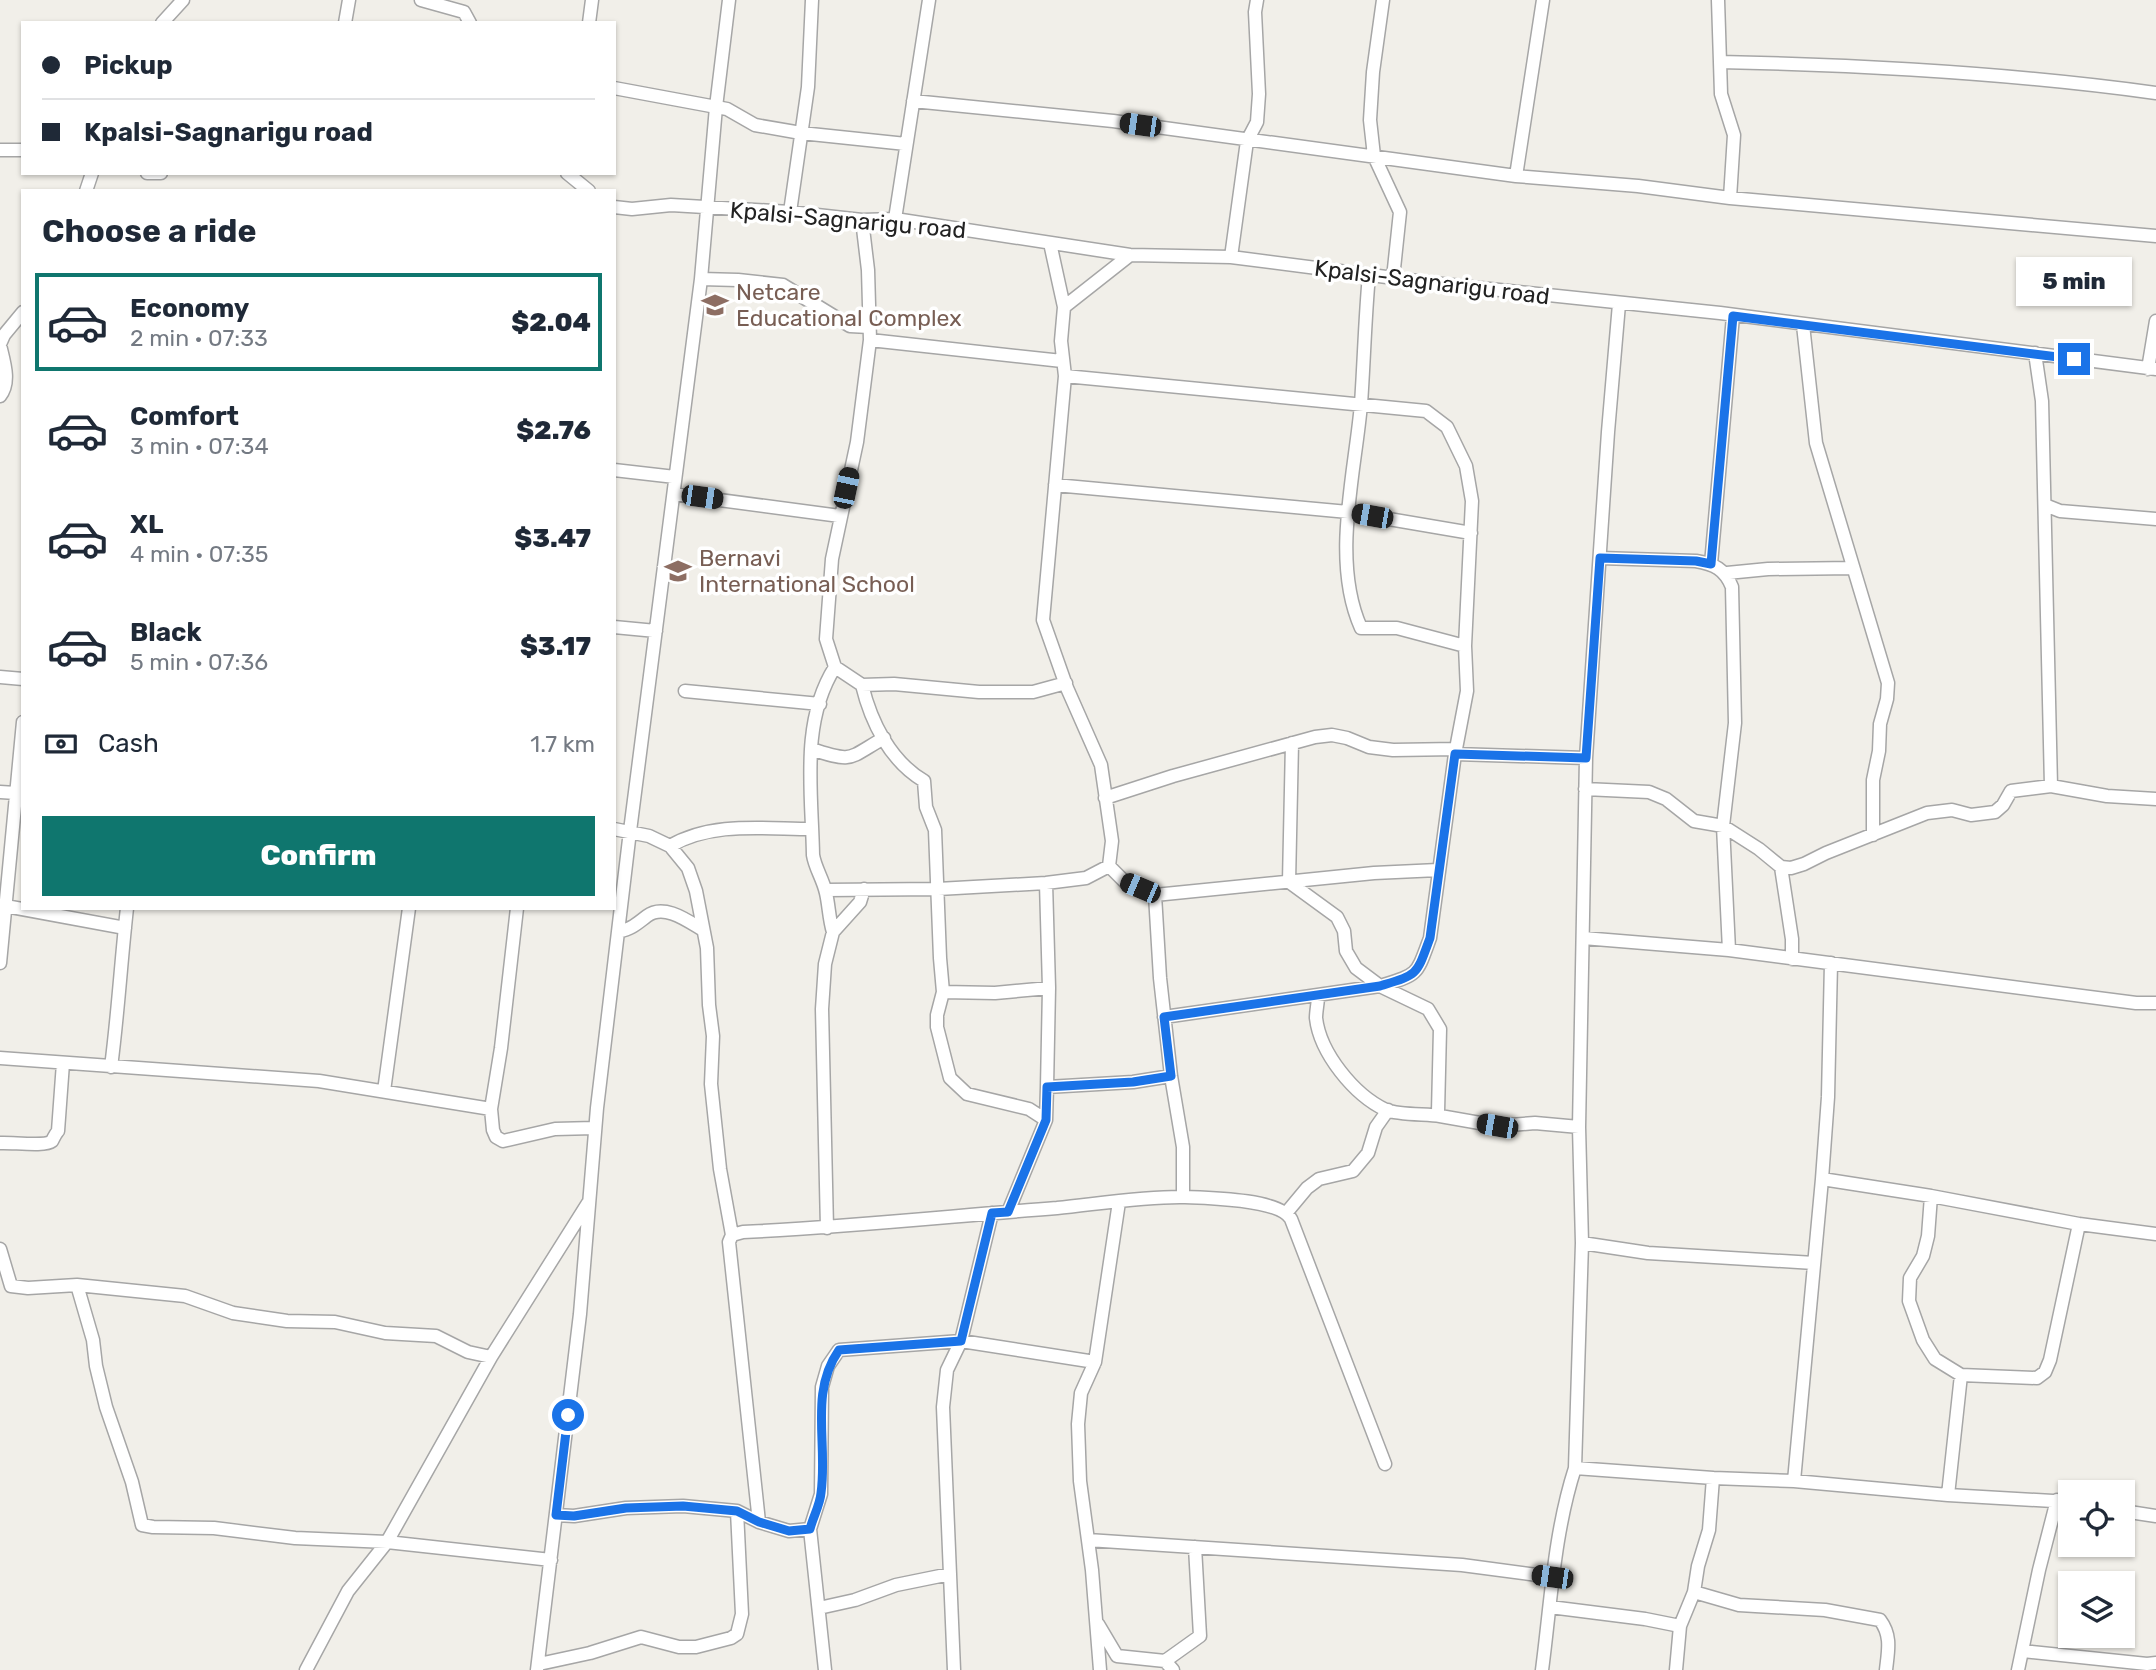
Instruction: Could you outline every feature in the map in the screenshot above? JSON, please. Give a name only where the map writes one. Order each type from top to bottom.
[{"type":"street","points":[[164,21],[183,0]]},
{"type":"street","points":[[345,21],[349,0]]},
{"type":"street","points":[[421,0],[464,12],[469,21]]},
{"type":"street","points":[[589,21],[592,0]]},
{"type":"street","points":[[729,0],[716,107],[701,279],[629,831],[594,1128],[580,1314],[538,1667],[641,1637],[679,1647],[696,1647],[731,1639],[737,1634],[742,1614],[737,1511]]},
{"type":"street","points":[[790,212],[808,87],[812,0]]},
{"type":"street","points":[[895,219],[929,0]]},
{"type":"street","points":[[1231,257],[1247,141],[1257,122],[1257,0]]},
{"type":"street","points":[[1383,0],[1373,72],[1370,120],[1374,156],[1400,212],[1393,278]]},
{"type":"street","points":[[1516,176],[1543,0]]},
{"type":"street","points":[[1718,0],[1721,94],[1734,135],[1730,198]]},
{"type":"street","points":[[1720,62],[1925,70],[2156,93]]},
{"type":"street","points":[[616,88],[716,107],[731,111],[755,125],[906,144]]},
{"type":"street","points":[[913,101],[1113,121],[1516,176],[2156,236]]},
{"type":"street","points":[[0,150],[21,150]]},
{"type":"street","points":[[569,175],[587,189]]},
{"type":"street","name":"Kpalsi-Sagnarigu road","points":[[616,207],[632,209],[671,205],[790,212],[862,220],[895,219],[1130,254],[1231,257],[2152,369]]},
{"type":"street","points":[[862,220],[868,270],[870,333],[857,442],[832,559],[826,639],[835,667],[862,685],[908,684],[979,692],[1033,692],[1066,683]]},
{"type":"street","points":[[1050,243],[1064,307],[1062,361],[1065,376],[1044,620],[1066,683],[1101,765],[1112,841],[1109,866]]},
{"type":"street","points":[[1064,307],[1130,254]]},
{"type":"street","points":[[1369,275],[1361,406],[1348,512],[1348,581],[1352,608],[1361,628],[1396,628],[1465,646]]},
{"type":"street","points":[[701,279],[783,285],[850,326],[870,333],[1062,361]]},
{"type":"street","points":[[1542,1670],[1552,1577],[1566,1496],[1574,1468],[1581,1243],[1579,1128],[1586,758],[1619,304]]},
{"type":"street","points":[[0,396],[7,379],[0,344],[21,314]]},
{"type":"street","points":[[1711,564],[1733,316]]},
{"type":"street","points":[[2152,369],[2156,321]]},
{"type":"street","points":[[1803,326],[1815,443],[1888,683],[1880,724],[1879,751],[1872,780],[1873,835]]},
{"type":"street","points":[[2035,353],[2042,401],[2051,786]]},
{"type":"street","points":[[1065,376],[1426,411],[1447,427],[1466,466],[1472,501],[1465,646],[1467,691],[1455,751],[1430,938],[1421,963],[1412,976],[1380,986],[1164,1017]]},
{"type":"street","points":[[616,471],[675,477]]},
{"type":"street","points":[[1055,485],[1348,512],[1471,533]]},
{"type":"street","points":[[674,494],[840,516]]},
{"type":"street","points":[[2045,505],[2060,511],[2156,519]]},
{"type":"street","points":[[1600,558],[1696,561],[1711,564],[1727,573],[1768,569],[1853,568]]},
{"type":"street","points":[[1727,573],[1732,587],[1735,723],[1723,826],[1728,950]]},
{"type":"street","points":[[616,627],[656,631]]},
{"type":"street","points":[[833,932],[826,890],[815,866],[811,731],[827,680],[835,667]]},
{"type":"street","points":[[0,677],[21,679]]},
{"type":"street","points":[[862,685],[868,712],[895,757],[910,773],[924,781],[926,807],[935,830],[943,992],[937,1027],[950,1078],[967,1094],[1030,1109],[1046,1120]]},
{"type":"street","points":[[685,691],[820,704]]},
{"type":"street","points":[[1105,798],[1173,775],[1332,735],[1347,737],[1369,747],[1393,750],[1586,758]]},
{"type":"street","points":[[811,749],[841,759],[863,753],[884,738]]},
{"type":"street","points":[[0,963],[3,905],[21,742]]},
{"type":"street","points":[[1289,882],[1292,743]]},
{"type":"street","points":[[1781,867],[1804,864],[1927,813],[1952,810],[1983,815],[1995,812],[2003,805],[2011,791],[2051,786],[2108,796],[2156,799]]},
{"type":"street","points":[[1585,789],[1649,792],[1666,799],[1694,821],[1723,826],[1781,867],[1792,939],[1792,960]]},
{"type":"street","points":[[0,792],[16,793]]},
{"type":"street","points":[[616,829],[649,835],[670,846],[688,867],[696,891],[707,948],[713,1037],[711,1084],[720,1169],[732,1235],[729,1242],[759,1522]]},
{"type":"street","points":[[670,846],[685,837],[713,830],[813,829]]},
{"type":"street","points":[[1109,866],[1125,882],[1155,895],[1374,873],[1438,870]]},
{"type":"street","points":[[826,890],[938,889],[1046,883],[1086,878],[1109,866]]},
{"type":"street","points":[[1289,882],[1337,918],[1344,931],[1346,951],[1351,961],[1380,986],[1428,1009],[1440,1029],[1440,1116]]},
{"type":"street","points":[[1008,1212],[1046,1120],[1049,989],[1046,883]]},
{"type":"street","points":[[827,1228],[822,1009],[825,964],[833,932],[860,902],[864,889]]},
{"type":"street","points":[[1155,895],[1164,1017],[1183,1147],[1183,1197]]},
{"type":"street","points":[[3,905],[21,908]]},
{"type":"street","points":[[30,910],[125,928]]},
{"type":"street","points":[[111,1067],[127,910]]},
{"type":"street","points":[[384,1091],[409,910]]},
{"type":"street","points":[[517,910],[492,1109],[493,1130],[496,1137],[503,1141],[555,1129],[594,1128]]},
{"type":"street","points":[[618,932],[634,928],[656,912],[666,912],[685,919],[703,930]]},
{"type":"street","points":[[1583,938],[1728,950],[2136,1003],[2156,1003]]},
{"type":"street","points":[[1794,1481],[1828,1097],[1831,963]]},
{"type":"street","points":[[943,992],[995,993],[1049,989]]},
{"type":"street","points":[[1318,996],[1316,1018],[1324,1043],[1336,1066],[1351,1086],[1388,1110],[1497,1126],[1535,1123],[1579,1128]]},
{"type":"street","points":[[0,1058],[318,1080],[492,1109]]},
{"type":"street","points":[[0,1143],[44,1145],[52,1140],[58,1131],[63,1063]]},
{"type":"street","points":[[1047,1087],[1133,1082],[1171,1076]]},
{"type":"street","points":[[1287,1212],[1307,1188],[1319,1179],[1353,1171],[1368,1153],[1376,1127],[1388,1110]]},
{"type":"street","points":[[1822,1179],[2079,1224],[2156,1234]]},
{"type":"street","points":[[1931,1196],[1928,1236],[1923,1256],[1910,1278],[1909,1301],[1923,1340],[1935,1359],[1961,1375],[2037,1378],[2045,1372],[2050,1360],[2079,1224]]},
{"type":"street","points":[[732,1235],[743,1231],[827,1228],[1183,1197],[1254,1202],[1287,1212]]},
{"type":"street","points":[[306,1670],[348,1591],[387,1542],[491,1357],[590,1200]]},
{"type":"street","points":[[1100,1670],[1080,1481],[1078,1423],[1081,1393],[1095,1362],[1119,1202]]},
{"type":"street","points":[[1287,1212],[1385,1464]]},
{"type":"street","points":[[954,1670],[943,1407],[947,1370],[961,1341],[992,1213]]},
{"type":"street","points":[[1581,1243],[1648,1253],[1814,1263]]},
{"type":"street","points":[[0,1249],[11,1286],[28,1288],[77,1285],[185,1296],[233,1313],[287,1321],[335,1322],[385,1333],[436,1336],[468,1352],[491,1357]]},
{"type":"street","points":[[77,1285],[93,1340],[106,1407],[132,1482],[142,1525],[214,1528],[295,1538],[387,1542],[551,1559]]},
{"type":"street","points":[[825,1670],[810,1529],[821,1494],[822,1387],[828,1366],[839,1350],[961,1341],[1095,1362]]},
{"type":"street","points":[[1948,1495],[1961,1375]]},
{"type":"street","points":[[1574,1468],[2058,1501]]},
{"type":"street","points":[[1676,1670],[1679,1626],[1694,1592],[1698,1566],[1709,1530],[1713,1478]]},
{"type":"street","points":[[556,1515],[574,1516],[626,1508],[683,1506],[737,1511],[759,1522],[789,1531],[810,1529]]},
{"type":"street","points":[[2135,1513],[2156,1516]]},
{"type":"street","points":[[2018,1670],[2039,1570],[2058,1518]]},
{"type":"street","points":[[1088,1540],[1462,1565],[1552,1577]]},
{"type":"street","points":[[1095,1620],[1117,1656],[1169,1665],[1200,1636],[1195,1547]]},
{"type":"street","points":[[819,1608],[855,1600],[896,1585],[950,1574]]},
{"type":"street","points":[[1694,1592],[1739,1605],[1825,1610],[1880,1620],[1887,1630],[1889,1646],[1886,1670]]},
{"type":"street","points":[[1550,1607],[1679,1626]]},
{"type":"street","points":[[2023,1651],[2156,1663]]},
{"type":"place","name":"Netcare Educational Complex","points":[[715,305]]},
{"type":"place","name":"Bernavi International School","points":[[678,571]]},
{"type":"route","points":[[568,1415],[556,1515],[574,1516],[626,1508],[683,1506],[737,1511],[759,1522],[789,1531],[810,1529],[821,1494],[822,1387],[828,1366],[839,1350],[961,1341],[992,1213],[1008,1212],[1046,1120],[1047,1087],[1133,1082],[1171,1076],[1164,1017],[1380,986],[1412,976],[1421,963],[1430,938],[1455,754],[1586,758],[1600,558],[1696,561],[1711,564],[1733,316],[2074,359]]}]
